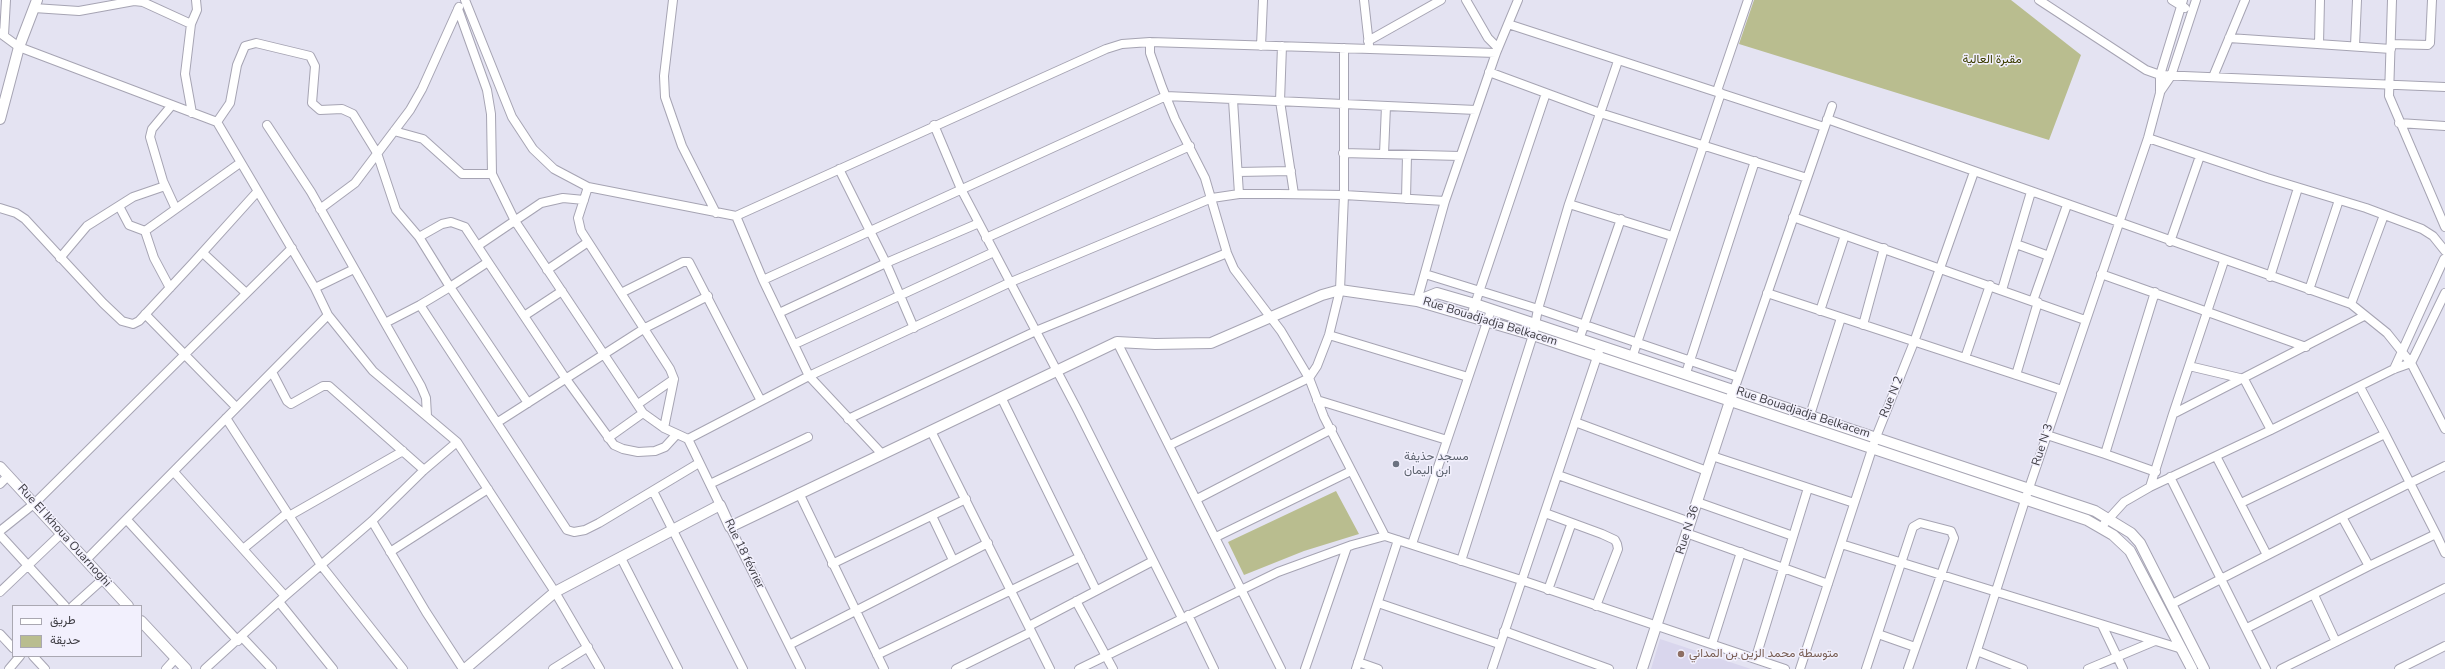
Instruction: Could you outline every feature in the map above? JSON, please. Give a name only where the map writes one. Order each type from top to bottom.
[{"type":"street","points":[[6,0],[2,34],[19,47],[217,122],[256,192],[292,248],[315,288],[328,315],[373,371],[458,442],[555,592],[600,669]]},
{"type":"street","points":[[192,113],[186,74],[191,24],[197,10],[196,0]]},
{"type":"street","points":[[320,209],[355,183],[410,110],[422,89],[463,0]]},
{"type":"street","points":[[463,0],[512,116],[533,149],[554,169],[588,187],[736,216],[1106,48],[1122,44],[1150,42],[1344,48],[1369,45],[1497,51]]},
{"type":"street","points":[[673,0],[664,76],[665,97],[682,146],[716,212]]},
{"type":"street","points":[[1260,46],[1263,0]]},
{"type":"street","points":[[1364,0],[1369,45]]},
{"type":"street","points":[[1369,45],[1441,0]]},
{"type":"street","points":[[1466,0],[1497,51]]},
{"type":"street","points":[[730,527],[1117,342],[1155,344],[1211,343],[1322,295],[1340,290],[1417,301],[1445,201],[1460,156],[1489,72],[1518,0]]},
{"type":"street","points":[[1633,355],[1704,145],[1748,0]]},
{"type":"street","points":[[2039,0],[2146,70],[2160,75],[2445,87]]},
{"type":"street","points":[[2172,0],[2182,3],[2192,12]]},
{"type":"street","points":[[2160,93],[2171,76],[2196,0]]},
{"type":"street","points":[[2214,77],[2245,0]]},
{"type":"street","points":[[2319,44],[2320,0]]},
{"type":"street","points":[[2355,46],[2357,0]]},
{"type":"street","points":[[2392,0],[2388,85],[2390,102],[2445,227]]},
{"type":"street","points":[[2229,38],[2355,46],[2428,45],[2432,0]]},
{"type":"street","points":[[0,119],[19,47],[36,4],[79,11],[134,1],[148,4],[191,24]]},
{"type":"street","points":[[2160,93],[2160,75],[2182,3]]},
{"type":"street","points":[[458,9],[486,90],[491,114],[492,174],[515,221],[643,412],[664,428],[676,435],[688,439],[808,376],[1011,282],[1212,198],[1239,194],[1294,194],[1344,195],[1445,201]]},
{"type":"street","points":[[1508,24],[1824,127]]},
{"type":"street","points":[[1150,42],[1150,54],[1175,119],[1190,146],[1212,198],[1227,253],[1234,269],[1270,317],[1309,378],[1317,400],[1351,471],[1385,536]]},
{"type":"street","points":[[217,122],[230,103],[242,51],[245,46],[256,43],[312,58],[315,66],[312,103],[320,110],[348,110],[377,153],[396,210],[419,237],[450,287],[528,403]]},
{"type":"street","points":[[1282,46],[1280,101],[1294,194]]},
{"type":"street","points":[[1170,445],[1309,378],[1317,366],[1329,335],[1340,290],[1344,195],[1342,104],[1344,48]]},
{"type":"street","points":[[1461,561],[1533,335],[1538,309],[1569,204],[1618,61]]},
{"type":"street","points":[[1489,72],[1600,113],[1807,178]]},
{"type":"street","points":[[1471,316],[1546,93]]},
{"type":"street","name":"Rue N 3","points":[[1971,669],[2085,320],[2148,138],[2160,93]]},
{"type":"street","points":[[763,280],[1166,96],[1476,110]]},
{"type":"street","points":[[1233,100],[1239,194]]},
{"type":"street","points":[[172,105],[150,133],[154,154],[165,186],[175,207]]},
{"type":"street","points":[[1384,154],[1386,106]]},
{"type":"street","points":[[1734,390],[1832,106]]},
{"type":"street","points":[[1827,118],[2170,242],[2351,304],[2364,316],[2381,328],[2411,363],[2445,430]]},
{"type":"street","points":[[2399,123],[2445,126]]},
{"type":"street","points":[[267,125],[320,209],[421,386],[426,398],[428,416]]},
{"type":"street","points":[[934,125],[961,189],[986,238],[1011,282],[1153,561],[1212,668]]},
{"type":"street","points":[[394,131],[423,139],[462,174],[492,174]]},
{"type":"street","points":[[2148,138],[2384,215],[2428,233],[2433,236],[2445,251]]},
{"type":"street","points":[[986,238],[1190,146]]},
{"type":"street","points":[[1343,153],[1460,156]]},
{"type":"street","points":[[1406,199],[1407,155]]},
{"type":"street","points":[[2170,242],[2200,156]]},
{"type":"street","points":[[1686,373],[1755,161]]},
{"type":"street","points":[[145,231],[175,207],[240,163]]},
{"type":"street","points":[[839,169],[869,232],[886,263],[914,328]]},
{"type":"street","points":[[1238,172],[1291,171]]},
{"type":"street","name":"Rue N 2","points":[[1800,669],[1871,450],[1914,342],[1939,267],[1974,172]]},
{"type":"street","points":[[60,258],[87,226],[119,206],[148,191],[165,186]]},
{"type":"street","points":[[588,187],[578,225],[670,369],[674,379],[664,428]]},
{"type":"street","points":[[2270,277],[2298,188]]},
{"type":"street","points":[[0,208],[16,213],[25,219],[60,258],[122,321],[133,324],[145,314],[203,253],[256,192]]},
{"type":"street","points":[[2002,290],[2031,192]]},
{"type":"street","points":[[479,245],[541,203],[552,199],[584,200]]},
{"type":"street","points":[[2309,290],[2339,200]]},
{"type":"street","points":[[1569,204],[1672,236]]},
{"type":"street","points":[[2016,375],[2049,256],[2066,205]]},
{"type":"street","points":[[119,206],[129,225],[145,231]]},
{"type":"street","points":[[2351,304],[2384,215]]},
{"type":"street","points":[[736,216],[763,280],[795,344],[808,376],[882,454]]},
{"type":"street","points":[[1793,217],[1939,267],[2085,320]]},
{"type":"street","points":[[1580,337],[1621,219]]},
{"type":"street","points":[[419,237],[442,224],[452,222],[465,227],[479,245],[488,262],[566,379],[614,445],[623,449],[638,452],[655,451],[665,447],[676,435]]},
{"type":"street","points":[[779,313],[886,263],[979,223]]},
{"type":"street","points":[[145,231],[154,258],[170,288]]},
{"type":"street","points":[[1820,311],[1845,235]]},
{"type":"street","points":[[547,270],[588,242]]},
{"type":"street","points":[[2016,244],[2049,256]]},
{"type":"street","points":[[0,531],[35,503],[184,353],[292,248]]},
{"type":"street","points":[[1863,325],[1884,248]]},
{"type":"street","points":[[795,344],[900,294],[994,252]]},
{"type":"street","points":[[203,253],[246,293]]},
{"type":"street","points":[[848,419],[1036,331],[1227,253]]},
{"type":"street","points":[[2394,369],[2401,351],[2445,260]]},
{"type":"street","points":[[622,293],[686,261],[691,265],[708,296],[761,401]]},
{"type":"street","points":[[2150,487],[2224,261]]},
{"type":"street","points":[[386,323],[420,305],[488,262]]},
{"type":"street","points":[[315,288],[354,269]]},
{"type":"street","points":[[1425,274],[1538,309],[1583,326],[1738,377]]},
{"type":"street","points":[[2101,274],[2208,310],[2306,347]]},
{"type":"street","points":[[1965,358],[1990,285]]},
{"type":"street","points":[[524,316],[562,291]]},
{"type":"street","points":[[2105,454],[2156,292]]},
{"type":"street","name":"Rue Bouadjadja Belkacem","points":[[1417,301],[1436,293],[1580,337],[1734,390],[2084,506],[2108,517],[2131,533],[2140,543],[2204,669]]},
{"type":"street","points":[[1767,293],[2062,390]]},
{"type":"street","points":[[2101,528],[2108,517],[2124,502],[2150,487],[2360,387],[2394,369],[2411,363],[2445,293]]},
{"type":"street","points":[[498,422],[644,328],[708,296]]},
{"type":"street","name":"Rue Bouadjadja Belkacem","points":[[1417,301],[1471,316],[1598,356],[1871,450],[2073,514],[2101,528],[2121,541],[2137,562],[2192,669]]},
{"type":"street","points":[[420,305],[498,422],[567,530],[574,532],[585,530],[699,463]]},
{"type":"street","points":[[1412,544],[1491,310]]},
{"type":"street","points":[[145,314],[236,407]]},
{"type":"street","points":[[86,560],[328,315]]},
{"type":"street","points":[[2173,414],[2244,380],[2364,316]]},
{"type":"street","points":[[1810,415],[1841,318]]},
{"type":"street","points":[[1329,335],[1468,377]]},
{"type":"street","points":[[1117,342],[1242,588],[1281,669]]},
{"type":"street","points":[[1492,669],[1499,644],[1558,475],[1601,345]]},
{"type":"street","points":[[2189,366],[2244,380],[2271,430]]},
{"type":"street","points":[[272,372],[287,401],[291,404],[323,386],[329,386],[424,470]]},
{"type":"street","points":[[638,404],[674,379]]},
{"type":"street","points":[[2360,387],[2445,553]]},
{"type":"street","name":"Rue N 36","points":[[1642,669],[1734,390]]},
{"type":"street","points":[[1001,397],[1096,590]]},
{"type":"street","points":[[1317,400],[1447,440]]},
{"type":"street","points":[[608,438],[643,412]]},
{"type":"street","points":[[226,418],[321,566],[400,668]]},
{"type":"street","points":[[1575,422],[1707,471]]},
{"type":"street","points":[[1197,499],[1332,430]]},
{"type":"street","points":[[931,431],[988,542],[1050,669]]},
{"type":"street","points":[[2241,503],[2385,434]]},
{"type":"street","points":[[2047,435],[2156,472]]},
{"type":"street","points":[[710,484],[808,436]]},
{"type":"street","name":"Rue 18 février","points":[[688,439],[801,669]]},
{"type":"street","points":[[206,669],[285,596],[372,522],[424,470],[458,442]]},
{"type":"street","points":[[243,548],[288,515],[403,451]]},
{"type":"street","points":[[1712,456],[1854,503]]},
{"type":"street","points":[[2216,456],[2267,555]]},
{"type":"street","points":[[2172,604],[2445,466]]},
{"type":"street","name":"Rue EI Ikhoua Ouarnoghi","points":[[0,467],[35,503],[127,605]]},
{"type":"street","points":[[1216,537],[1351,471]]},
{"type":"street","points":[[174,472],[285,596]]},
{"type":"street","points":[[1558,475],[1690,522]]},
{"type":"street","points":[[0,484],[8,476]]},
{"type":"street","points":[[2170,478],[2247,628],[2266,669]]},
{"type":"street","points":[[1756,657],[1808,488]]},
{"type":"street","points":[[390,552],[488,490]]},
{"type":"street","points":[[653,491],[743,669]]},
{"type":"street","points":[[799,493],[884,669]]},
{"type":"street","points":[[832,564],[966,499]]},
{"type":"street","points":[[1697,502],[1793,536]]},
{"type":"street","points":[[372,522],[464,669],[555,592],[720,505]]},
{"type":"street","points":[[1545,513],[1602,534],[1617,544],[1618,549],[1596,606]]},
{"type":"street","points":[[932,516],[953,560]]},
{"type":"street","points":[[2342,517],[2369,566]]},
{"type":"street","points":[[127,520],[240,639],[272,669]]},
{"type":"street","points":[[1866,669],[1915,524],[1920,523],[1951,531],[1954,538],[1939,575],[1908,669]]},
{"type":"street","points":[[1548,590],[1572,524]]},
{"type":"street","points":[[0,592],[62,533]]},
{"type":"street","points":[[1686,533],[1828,584]]},
{"type":"street","points":[[2247,628],[2436,534]]},
{"type":"street","points":[[0,535],[64,605]]},
{"type":"street","points":[[1080,669],[1242,588],[1278,572],[1348,547],[1385,536],[1656,626],[1756,657],[1785,669]]},
{"type":"street","points":[[1378,669],[1357,666],[1398,540]]},
{"type":"street","points":[[789,645],[988,542]]},
{"type":"street","points":[[1841,544],[1996,593],[2182,649]]},
{"type":"street","points":[[1305,669],[1348,547]]},
{"type":"street","points":[[1712,644],[1741,552]]},
{"type":"street","points":[[878,654],[1080,557]]},
{"type":"street","points":[[621,558],[678,669]]},
{"type":"street","points":[[956,669],[1030,629],[1096,590],[1153,561]]},
{"type":"street","points":[[74,605],[103,579]]},
{"type":"street","points":[[2281,669],[2445,588]]},
{"type":"street","points":[[2314,595],[2336,642]]},
{"type":"street","points":[[1076,601],[1113,669]]},
{"type":"street","points":[[279,602],[333,669]]},
{"type":"street","points":[[1378,603],[1499,644]]},
{"type":"street","points":[[142,621],[186,669]]},
{"type":"street","points":[[2102,625],[2123,669]]},
{"type":"street","points":[[1504,630],[1609,669]]},
{"type":"street","points":[[0,634],[12,647]]},
{"type":"street","points":[[1878,634],[1915,648]]},
{"type":"street","points":[[2088,669],[2155,641]]},
{"type":"street","points":[[2399,669],[2445,646]]},
{"type":"street","points":[[553,669],[588,647]]},
{"type":"street","points":[[1977,651],[2023,669]]},
{"type":"street","points":[[9,669],[19,657]]},
{"type":"street","points":[[34,657],[45,669]]},
{"type":"street","points":[[166,669],[176,658]]},
{"type":"shaded area","name":"متوسطة محمد الزين بن المداني","points":[[1660,639],[1751,669],[1651,669]]},
{"type":"green space","name":"مقبرة العالية","points":[[1754,0],[2011,0],[2081,55],[2049,140],[1739,44]]},
{"type":"green space","points":[[1336,491],[1359,534],[1304,551],[1244,575],[1228,542]]},
{"type":"place","name":"مسجد حذيفة ابن اليمان","points":[[1396,464]]},
{"type":"place","name":"متوسطة محمد الزين بن المداني","points":[[1681,654]]}]
